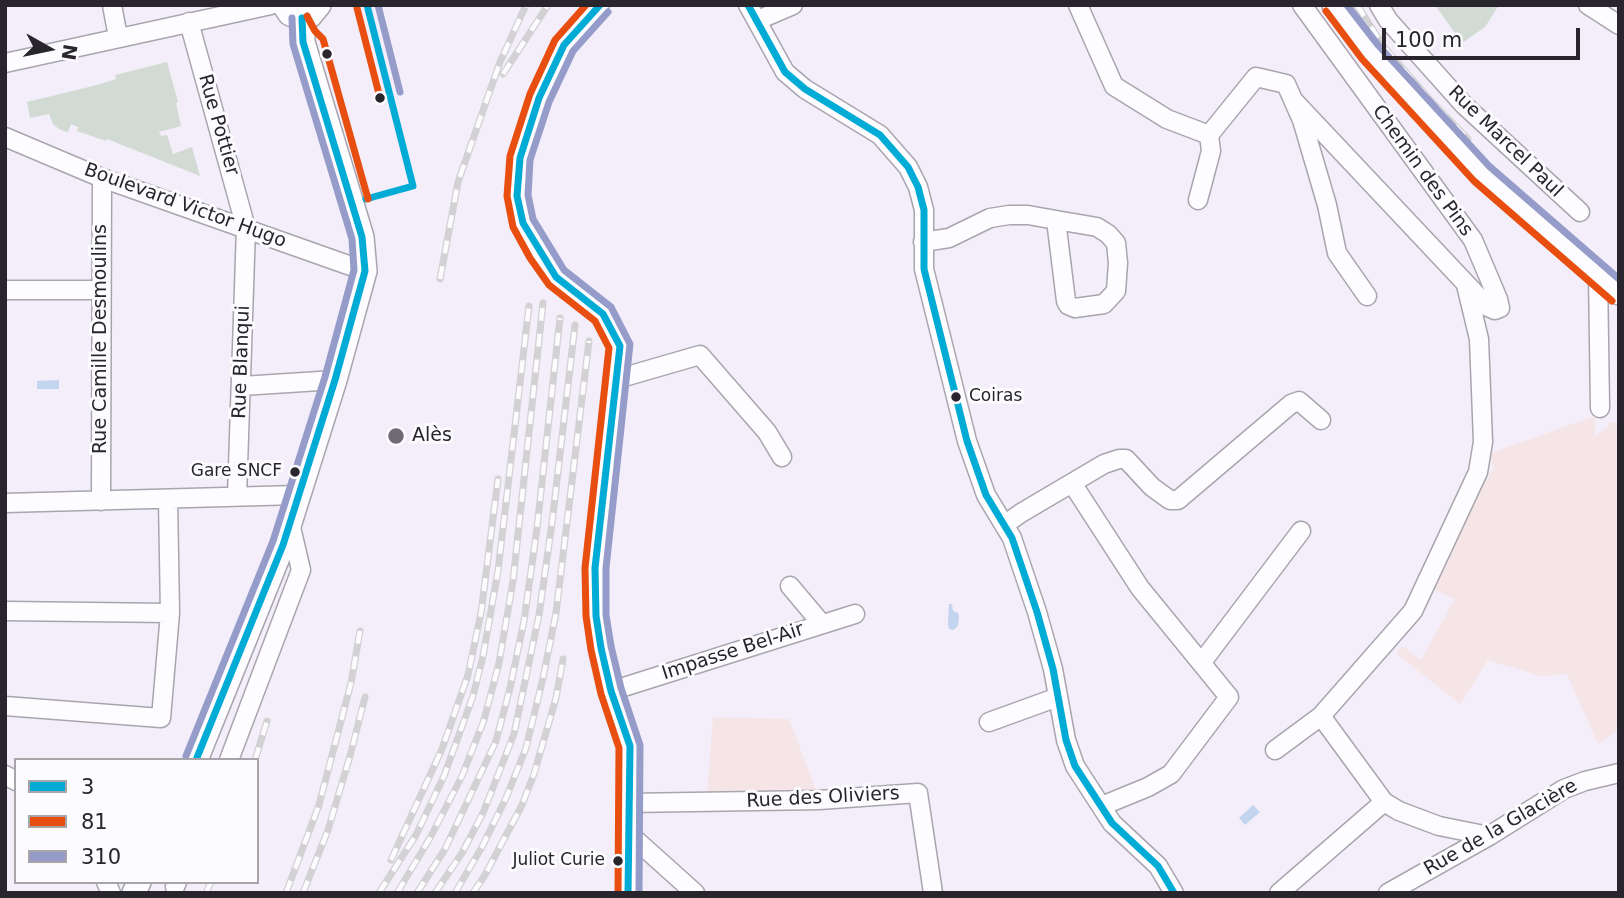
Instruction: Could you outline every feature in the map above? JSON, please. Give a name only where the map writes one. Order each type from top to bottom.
[{"type":"main road","points":[[1334,5],[1370,52],[1482,174],[1619,293]]},
{"type":"main road","points":[[197,758],[242,650],[290,523],[335,380],[365,271],[362,237],[303,42],[302,10]]},
{"type":"street","points":[[112,5],[118,37]]},
{"type":"street","points":[[5,63],[271,5]]},
{"type":"street","points":[[600,5],[564,45],[539,98],[520,158],[517,196],[523,223],[556,277],[603,314],[620,346],[595,568],[596,616],[611,691],[630,746],[628,893]]},
{"type":"street","points":[[793,5],[753,13],[785,72],[805,89],[880,135],[908,167],[918,187],[924,210],[924,269],[967,441],[986,495],[1012,538],[1037,612],[1066,740],[1075,766],[1112,822],[1158,866],[1174,893]]},
{"type":"street","points":[[1078,5],[1114,86],[1167,119],[1209,135],[1211,151],[1198,200]]},
{"type":"street","name":"Chemin des Pins","points":[[1293,100],[1465,284],[1488,307],[1495,310],[1500,308],[1472,240],[1302,5]]},
{"type":"street","name":"Rue Marcel Paul","points":[[1379,5],[1388,20],[1464,105],[1580,212]]},
{"type":"street","points":[[1588,5],[1619,24]]},
{"type":"street","name":"Rue Pottier","points":[[189,22],[246,228]]},
{"type":"street","name":"Chemin des Pins","points":[[1209,135],[1256,77],[1286,84],[1302,120],[1324,193],[1338,253],[1367,296]]},
{"type":"street","name":"Boulevard Victor Hugo","points":[[5,137],[102,178],[365,271]]},
{"type":"street","name":"Rue Camille Desmoulins","points":[[101,500],[102,178]]},
{"type":"street","points":[[923,242],[949,238],[990,218],[1009,215],[1056,219],[1097,227],[1115,243],[1118,263],[1116,291],[1104,304],[1075,308],[1068,305],[1056,219]]},
{"type":"street","name":"Rue Blanqui","points":[[237,496],[246,228]]},
{"type":"street","points":[[1598,275],[1600,408]]},
{"type":"street","points":[[1275,750],[1321,716],[1413,611],[1478,471],[1483,442],[1479,339],[1465,284]]},
{"type":"street","points":[[5,290],[100,289]]},
{"type":"street","points":[[617,379],[700,355],[767,432],[782,457]]},
{"type":"street","points":[[242,386],[335,380]]},
{"type":"street","points":[[1004,525],[1104,464],[1119,459],[1126,459],[1152,487],[1170,500],[1178,500],[1291,404],[1299,401],[1321,419]]},
{"type":"street","points":[[1072,484],[1140,587],[1229,697],[1171,774],[1148,788],[1109,803],[1103,808]]},
{"type":"street","points":[[5,503],[298,495]]},
{"type":"street","points":[[5,706],[162,718],[170,613],[169,499]]},
{"type":"street","points":[[230,758],[301,570],[290,523]]},
{"type":"street","points":[[1202,662],[1301,531]]},
{"type":"street","points":[[790,586],[821,623]]},
{"type":"street","points":[[5,611],[170,613]]},
{"type":"street","name":"Impasse Bel-Air","points":[[611,691],[855,614]]},
{"type":"street","points":[[989,722],[1058,697]]},
{"type":"street","points":[[1321,716],[1384,802],[1399,811],[1439,826],[1489,836]]},
{"type":"street","name":"Rue de la Glacière","points":[[1388,893],[1489,836],[1564,789],[1619,773]]},
{"type":"street","name":"Rue des Oliviers","points":[[628,803],[818,800],[918,793],[933,893]]},
{"type":"street","points":[[1279,893],[1384,802]]},
{"type":"street","points":[[627,832],[695,893]]},
{"type":"shaded area","points":[[1435,5],[1499,5],[1485,27],[1462,43]]},
{"type":"shaded area","points":[[167,62],[178,102],[176,103],[181,126],[159,132],[161,136],[167,135],[173,154],[192,147],[200,176],[107,139],[106,141],[77,131],[78,127],[71,124],[68,132],[59,129],[53,124],[49,114],[30,118],[27,102],[97,85],[116,79],[115,75]]},
{"type":"shaded area","points":[[1595,416],[1595,436],[1609,426],[1609,422],[1618,423],[1619,444],[1619,730],[1598,744],[1567,674],[1540,676],[1488,660],[1460,704],[1397,654],[1402,646],[1421,660],[1455,599],[1429,587],[1484,477],[1487,479],[1494,467],[1490,459],[1491,453]]},
{"type":"shaded area","points":[[713,717],[789,719],[818,795],[707,797]]},
{"type":"water","points":[[59,380],[59,389],[37,389],[37,381]]},
{"type":"water","points":[[949,604],[952,604],[953,611],[958,613],[959,618],[958,626],[953,630],[949,629],[948,624]]},
{"type":"water","points":[[1253,805],[1260,812],[1245,825],[1239,818]]},
{"type":"railway","points":[[440,279],[458,182],[500,62],[526,5]]},
{"type":"railway","points":[[503,74],[548,5]]},
{"type":"railway","points":[[1357,5],[1384,47],[1468,139]]},
{"type":"railway","points":[[397,893],[430,838],[462,776],[484,720],[499,663],[513,581],[543,303]]},
{"type":"railway","points":[[379,893],[416,835],[444,776],[473,696],[498,571],[529,306]]},
{"type":"railway","points":[[417,893],[445,849],[496,741],[510,688],[524,621],[537,528],[560,318]]},
{"type":"railway","points":[[435,893],[462,853],[483,813],[514,734],[539,615],[575,325]]},
{"type":"railway","points":[[455,893],[506,798],[526,748],[543,678],[556,613],[589,341]]},
{"type":"railway","points":[[391,860],[442,749],[468,675],[481,613],[498,479]]},
{"type":"railway","points":[[286,893],[319,805],[351,683],[360,631]]},
{"type":"railway","points":[[473,893],[522,805],[534,774],[556,698],[563,659]]},
{"type":"railway","points":[[303,893],[328,830],[365,697]]},
{"type":"railway","points":[[256,758],[267,721]]},
{"type":"railway","points":[[206,893],[210,884]]},
{"type":"transit line","name":"3","points":[[366,199],[413,186],[367,5]]},
{"type":"transit line","name":"310","points":[[378,5],[400,92]]},
{"type":"transit line","name":"81","points":[[586,5],[555,40],[530,94],[510,156],[507,196],[513,227],[530,258],[549,285],[595,321],[609,348],[585,568],[586,616],[591,650],[601,694],[619,748],[618,893]]},
{"type":"transit line","name":"3","points":[[600,5],[564,45],[539,98],[520,158],[517,196],[523,223],[556,277],[603,314],[620,346],[595,568],[596,616],[601,648],[611,691],[630,746],[628,893]]},
{"type":"transit line","name":"3","points":[[748,5],[785,72],[805,89],[880,135],[908,167],[918,187],[924,210],[924,269],[967,441],[986,495],[1012,538],[1037,612],[1053,669],[1066,740],[1075,766],[1112,823],[1158,866],[1174,893]]},
{"type":"transit line","name":"310","points":[[1347,5],[1378,45],[1489,166],[1619,279]]},
{"type":"transit line","name":"81","points":[[357,8],[380,98]]},
{"type":"transit line","name":"81","points":[[1326,11],[1362,59],[1474,181],[1612,301]]},
{"type":"transit line","name":"310","points":[[608,12],[573,51],[549,102],[530,160],[528,195],[533,219],[564,270],[611,307],[630,344],[606,568],[606,615],[621,688],[640,745],[639,893]]},
{"type":"transit line","name":"81","points":[[307,16],[323,39],[368,199]]},
{"type":"transit line","name":"310","points":[[186,756],[273,541],[325,377],[354,270],[352,239],[293,44],[292,18]]},
{"type":"transit line","name":"3","points":[[197,758],[283,545],[335,380],[365,271],[362,237],[303,42],[302,18]]},
{"type":"place","name":"Coiras","points":[[956,397]]},
{"type":"place","name":"Alès","points":[[396,436]]},
{"type":"place","name":"Gare SNCF","points":[[295,472]]},
{"type":"place","name":"Juliot Curie","points":[[618,861]]}]
